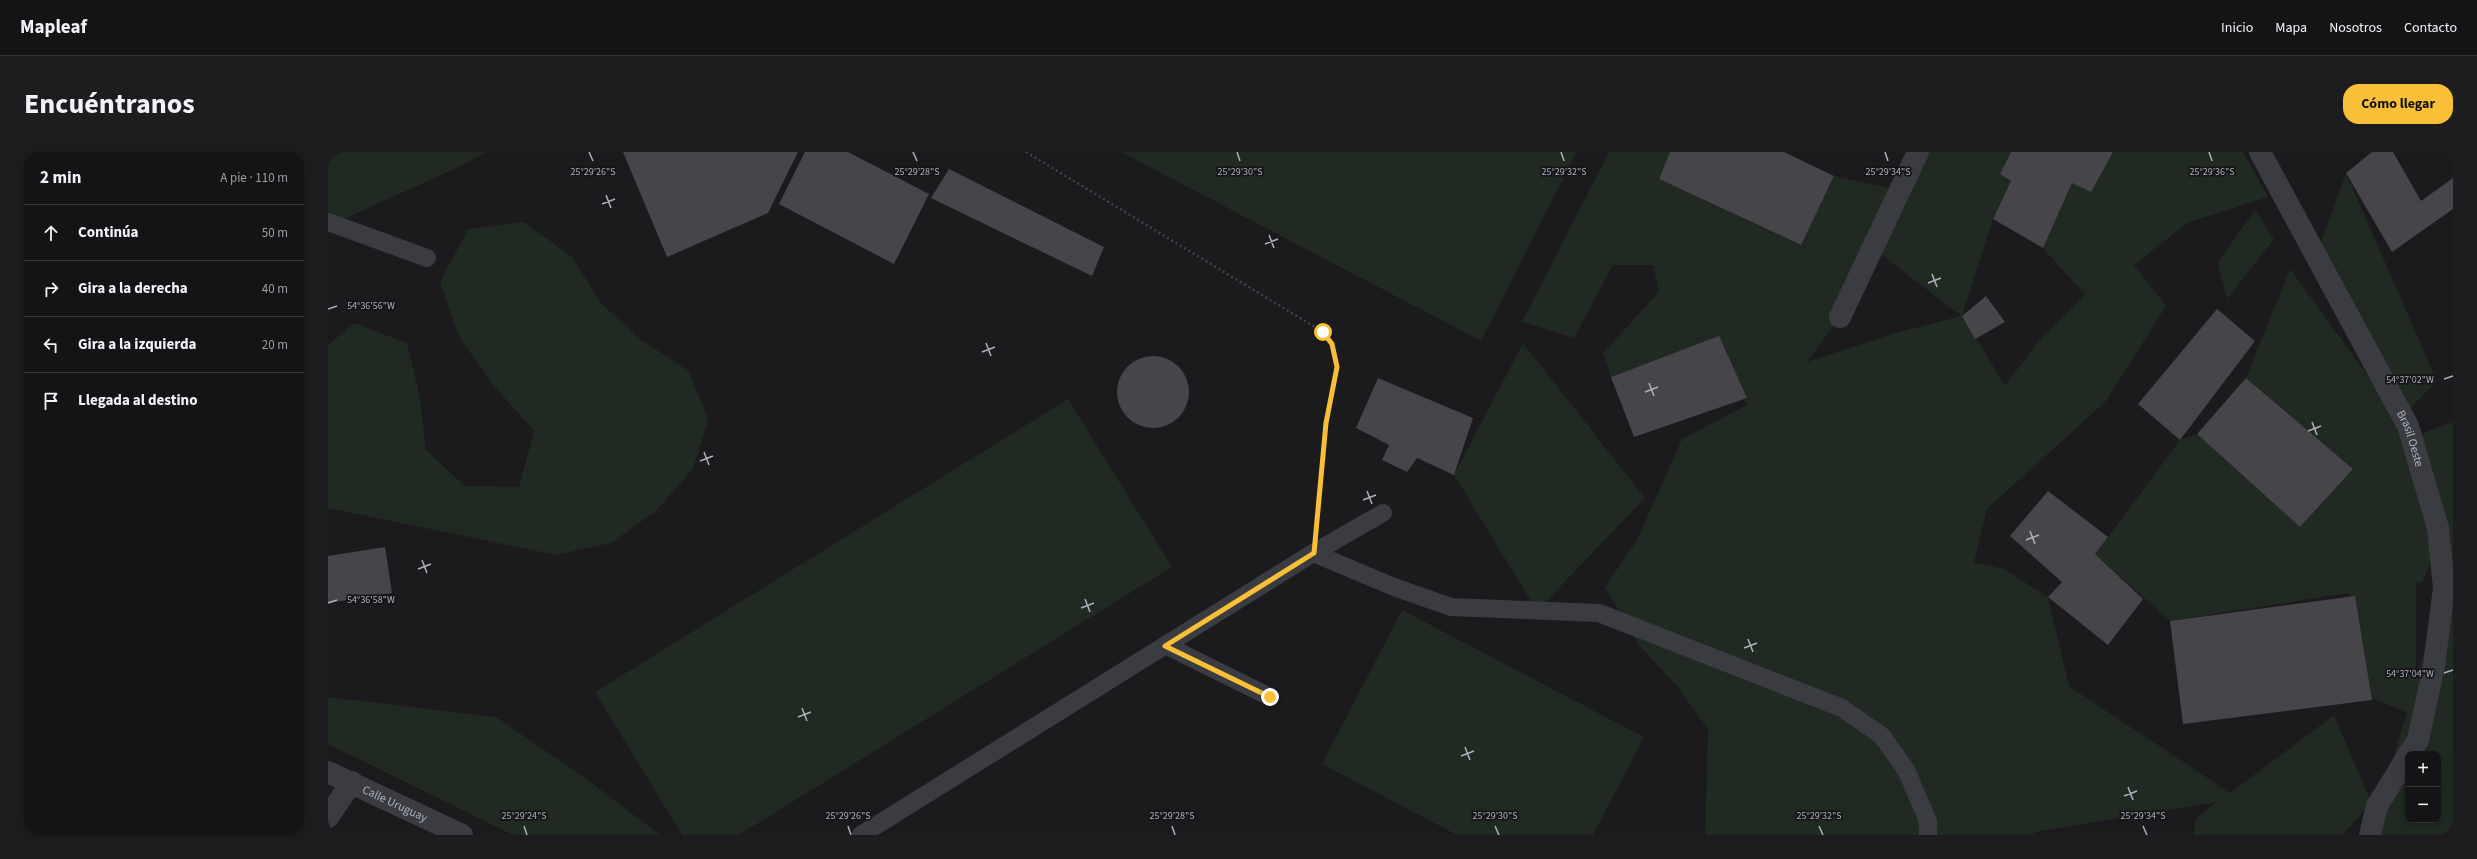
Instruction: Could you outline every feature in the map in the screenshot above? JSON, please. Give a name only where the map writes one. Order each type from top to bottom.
[{"type":"street","points":[[1840,318],[1918,152]]},
{"type":"street","name":"Brasil Oeste","points":[[2260,152],[2408,426],[2438,528],[2444,588],[2434,666],[2418,740],[2411,751]]},
{"type":"street","name":"Brasil Oeste","points":[[2370,835],[2377,806],[2405,761]]},
{"type":"street","name":"Calle Uruguay","points":[[328,772],[462,835]]},
{"type":"street","points":[[328,816],[352,782]]},
{"type":"lane","points":[[328,222],[427,258]]},
{"type":"lane","points":[[861,835],[1314,553],[1383,513]]},
{"type":"lane","points":[[1314,553],[1394,587],[1451,607],[1600,613],[1842,708],[1882,736],[1906,770],[1928,821],[1928,835]]},
{"type":"lane","points":[[1165,646],[1270,697]]},
{"type":"path","points":[[1026,152],[1323,332],[1332,344],[1337,367],[1326,423],[1314,553]]},
{"type":"shaded area","points":[[328,152],[487,152],[450,171],[336,223],[328,216]]},
{"type":"shaded area","points":[[1121,152],[1576,152],[1481,341]]},
{"type":"shaded area","points":[[1609,152],[1670,152],[1659,179],[1800,245],[1834,176],[1903,191],[1840,317],[1807,362],[1895,333],[1961,316],[1877,251],[1926,152],[2011,152],[2000,174],[2011,181],[1993,219],[1962,316],[2005,385],[2042,337],[2085,295],[2043,248],[2072,183],[2113,152],[2243,152],[2268,197],[2187,223],[2134,265],[2166,306],[2106,401],[1987,509],[1974,562],[2004,569],[2048,597],[2069,686],[2230,793],[2334,715],[2371,802],[2343,835],[2193,835],[2196,818],[2217,802],[2035,832],[2032,835],[1705,835],[1708,729],[1676,685],[1639,645],[1605,587],[1637,540],[1682,439],[1747,405],[1719,337],[1611,377],[1603,353],[1659,292],[1653,265],[1613,265],[1574,338],[1522,322]]},
{"type":"shaded area","points":[[2346,173],[2437,381],[2404,415],[2320,245]]},
{"type":"shaded area","points":[[2255,210],[2274,239],[2227,299],[2218,262]]},
{"type":"shaded area","points":[[524,222],[572,257],[601,303],[640,339],[689,371],[708,420],[693,469],[656,511],[611,543],[556,555],[328,508],[328,345],[354,323],[407,343],[420,398],[426,450],[465,486],[519,487],[534,431],[494,386],[459,337],[440,282],[468,229]]},
{"type":"shaded area","points":[[2290,269],[2413,437],[2453,422],[2453,835],[2370,835],[2407,712],[2366,696],[2349,593],[2170,621],[2095,554],[2180,440],[2197,434],[2300,527],[2352,469],[2246,378]],"holes":[[[2436,552],[2443,588],[2416,679],[2416,583],[2422,582]]]},
{"type":"shaded area","points":[[1523,343],[1645,498],[1537,611],[1454,475]]},
{"type":"shaded area","points":[[1068,399],[1172,567],[739,835],[682,835],[595,692]]},
{"type":"shaded area","points":[[1402,610],[1644,737],[1593,835],[1457,835],[1322,764]]},
{"type":"shaded area","points":[[328,697],[496,717],[584,777],[660,835],[513,835],[328,744]]},
{"type":"building","points":[[623,152],[798,152],[768,213],[667,257]]},
{"type":"building","points":[[805,152],[848,152],[929,194],[894,264],[779,204]]},
{"type":"building","points":[[1670,152],[1784,152],[1834,176],[1801,245],[1659,179]]},
{"type":"building","points":[[2011,152],[2113,152],[2091,192],[2072,183],[2043,248],[1993,219],[2011,181],[2000,174]]},
{"type":"building","points":[[2372,152],[2393,152],[2421,201],[2453,178],[2453,209],[2392,252],[2346,173]]},
{"type":"building","points":[[949,169],[1104,247],[1092,276],[931,198]]},
{"type":"building","points":[[1986,296],[2005,322],[1975,339],[1962,316]]},
{"type":"building","points":[[2217,309],[2255,341],[2180,440],[2138,404]]},
{"type":"building","points":[[1719,336],[1747,398],[1634,437],[1611,377]]},
{"type":"building","points":[[1146,356],[1160,356],[1167,358],[1179,366],[1187,378],[1189,392],[1187,406],[1179,418],[1167,426],[1160,428],[1146,428],[1139,426],[1127,418],[1119,406],[1117,399],[1117,385],[1119,378],[1127,366],[1139,358]]},
{"type":"building","points":[[1378,378],[1473,418],[1454,475],[1417,458],[1407,472],[1382,460],[1389,445],[1356,428]]},
{"type":"building","points":[[2246,378],[2353,469],[2300,527],[2197,434]]},
{"type":"building","points":[[2048,491],[2108,537],[2095,554],[2143,599],[2108,645],[2048,597],[2062,582],[2010,536]]},
{"type":"building","points":[[385,547],[392,593],[328,603],[328,556]]},
{"type":"building","points":[[2355,596],[2372,700],[2183,724],[2170,621]]},
{"type":"route","points":[[1270,697],[1165,646],[1314,553],[1326,423],[1337,367],[1336,355],[1332,344],[1323,332]]}]
